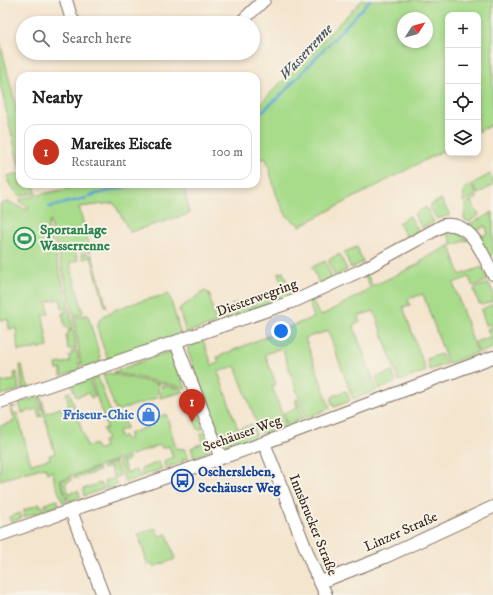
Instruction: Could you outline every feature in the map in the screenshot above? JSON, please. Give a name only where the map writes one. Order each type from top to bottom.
[{"type":"street","points":[[66,0],[71,16]]},
{"type":"street","points":[[247,16],[264,0]]},
{"type":"street","name":"Diesterwegring","points":[[0,402],[176,343],[310,295],[362,270],[444,225],[457,225],[469,233],[493,274]]},
{"type":"street","points":[[176,343],[221,458]]},
{"type":"street","name":"Seehäuser Weg","points":[[0,535],[264,443],[493,357]]},
{"type":"street","name":"Innsbrucker Straße","points":[[264,443],[313,567],[326,595]]},
{"type":"street","name":"Linzer Straße","points":[[321,582],[385,557],[493,507]]},
{"type":"street","points":[[71,511],[104,595]]},
{"type":"green space","points":[[362,0],[493,0],[493,124],[481,130],[481,12],[445,12],[445,150],[300,226],[286,215],[277,197],[266,158],[260,160],[260,104]]},
{"type":"green space","points":[[0,41],[16,107],[16,153],[0,83]]},
{"type":"green space","points":[[16,174],[16,188],[35,188],[36,193],[19,196],[8,182],[7,176]]},
{"type":"green space","points":[[490,174],[493,180],[493,185],[478,194],[472,184]]},
{"type":"green space","points":[[471,185],[477,195],[463,202],[464,189]]},
{"type":"green space","points":[[70,188],[185,188],[189,214],[130,232],[114,203],[79,207],[91,252],[56,245],[50,221],[48,226],[69,308],[62,309],[60,299],[47,302],[49,314],[43,315],[48,347],[18,351],[16,328],[9,329],[8,319],[0,320],[0,204],[9,202],[27,210],[30,208],[21,203],[20,199]]},
{"type":"green space","points":[[478,197],[471,202],[479,215],[469,222],[464,219],[465,204]]},
{"type":"green space","points":[[441,199],[450,215],[437,219],[429,206]]},
{"type":"green space","points":[[426,207],[434,222],[422,228],[414,214]]},
{"type":"green space","points":[[493,212],[493,254],[490,256],[476,233],[479,232],[482,236],[488,233],[485,226],[475,231],[470,224]]},
{"type":"green space","points":[[410,216],[418,230],[407,237],[398,223]]},
{"type":"green space","points":[[450,229],[454,230],[468,240],[450,246],[460,275],[482,267],[488,280],[475,286],[472,285],[469,277],[453,283],[477,353],[448,364],[423,294],[408,299],[410,305],[403,307],[426,371],[399,381],[374,311],[358,316],[360,322],[353,325],[377,390],[353,399],[328,331],[305,338],[330,408],[306,418],[282,348],[265,354],[276,384],[272,386],[286,425],[261,434],[235,366],[218,372],[238,429],[253,424],[256,436],[228,446],[224,445],[188,352],[188,347],[203,340],[212,365],[219,363],[217,357],[314,317],[308,300],[311,298],[320,316],[371,289],[363,274],[366,273],[373,286],[421,263],[420,261],[452,244],[448,235]]},
{"type":"green space","points":[[357,247],[363,262],[351,268],[344,252]]},
{"type":"green space","points":[[57,248],[75,252],[78,260],[70,263],[83,313],[74,316]]},
{"type":"green space","points":[[81,253],[92,255],[107,308],[105,306],[91,257],[83,259]]},
{"type":"green space","points":[[340,254],[347,270],[335,276],[328,260]]},
{"type":"green space","points":[[325,261],[332,277],[319,283],[312,267]]},
{"type":"green space","points":[[283,272],[292,295],[277,301],[273,291],[283,288],[278,273]]},
{"type":"green space","points":[[489,283],[493,292],[493,301],[482,305],[481,303],[479,304],[474,290],[475,288]]},
{"type":"green space","points":[[204,291],[209,293],[216,323],[186,333],[179,309]]},
{"type":"green space","points":[[271,292],[274,302],[255,309],[252,298]]},
{"type":"green space","points":[[169,294],[181,335],[108,360],[98,328],[98,324],[101,319],[117,309]]},
{"type":"green space","points":[[250,299],[253,310],[234,316],[231,305]]},
{"type":"green space","points":[[493,304],[493,324],[486,325],[481,310]]},
{"type":"green space","points":[[228,307],[232,317],[220,321],[216,311]]},
{"type":"green space","points":[[70,310],[73,328],[68,329],[65,327],[62,313]]},
{"type":"green space","points":[[88,315],[100,357],[100,363],[84,368],[81,364],[74,318]]},
{"type":"green space","points":[[493,326],[493,348],[479,353],[475,342],[490,337],[487,329]]},
{"type":"green space","points":[[74,330],[76,349],[68,349],[66,335],[69,334],[68,331]]},
{"type":"green space","points":[[77,351],[80,370],[61,376],[61,369],[57,370],[56,364],[70,362],[69,356],[72,355],[71,352]]},
{"type":"green space","points":[[171,352],[186,388],[113,372],[164,353]]},
{"type":"green space","points":[[441,354],[446,364],[430,370],[427,359]]},
{"type":"green space","points":[[20,365],[22,365],[25,381],[30,387],[22,389]]},
{"type":"green space","points":[[392,371],[396,382],[380,389],[376,377]]},
{"type":"green space","points":[[17,372],[19,390],[1,395],[1,382],[15,380],[14,373]]},
{"type":"green space","points":[[109,373],[159,384],[157,398],[116,411],[103,375]]},
{"type":"green space","points":[[98,377],[111,414],[115,419],[124,420],[127,428],[118,431],[120,437],[124,436],[126,440],[129,439],[129,434],[147,427],[146,421],[166,414],[176,448],[185,449],[189,460],[187,458],[182,460],[183,462],[165,468],[164,461],[173,457],[169,446],[162,448],[160,445],[60,480],[67,502],[63,503],[54,480],[53,471],[47,473],[45,467],[0,480],[0,426],[15,421],[10,406],[16,407],[11,408],[14,414],[17,413],[31,464],[50,459],[49,455],[55,454],[39,396],[41,396],[46,413],[69,405],[66,393],[70,392],[87,447],[95,444],[97,450],[105,447],[103,441],[107,440],[103,429],[107,428],[91,379]]},
{"type":"green space","points":[[89,380],[95,397],[91,398],[89,393],[76,397],[72,385]]},
{"type":"green space","points":[[162,385],[182,389],[183,392],[160,398]]},
{"type":"green space","points":[[346,391],[350,401],[334,407],[331,401],[333,396]]},
{"type":"green space","points":[[37,397],[42,416],[39,417],[37,409],[22,413],[19,403]]},
{"type":"green space","points":[[297,399],[303,418],[287,425],[283,413],[297,408],[295,400]]},
{"type":"green space","points":[[196,408],[204,428],[198,430],[190,410]]},
{"type":"green space","points":[[205,432],[210,450],[194,458],[191,448],[203,443],[200,434]]},
{"type":"green space","points":[[128,458],[129,460],[123,462],[127,473],[136,470],[141,477],[125,482],[118,462]]},
{"type":"green space","points":[[115,462],[120,476],[114,478],[110,467],[103,469],[102,467]]},
{"type":"green space","points":[[159,462],[162,469],[142,476],[141,469]]},
{"type":"green space","points":[[98,468],[99,471],[75,479],[74,476]]},
{"type":"green space","points":[[71,478],[72,480],[65,483],[69,493],[78,491],[81,497],[69,501],[61,481]]},
{"type":"green space","points":[[114,478],[117,485],[106,489],[104,481]]},
{"type":"green space","points":[[100,483],[104,489],[84,496],[83,489]]},
{"type":"green space","points":[[57,500],[59,505],[47,509],[45,504]]},
{"type":"green space","points":[[40,504],[45,510],[24,517],[24,510]]},
{"type":"green space","points":[[20,513],[22,518],[11,522],[9,517]]},
{"type":"green space","points":[[156,528],[159,536],[167,534],[175,559],[153,567],[152,564],[148,565],[138,534]]},
{"type":"waterway","name":"Wasserrenne","points":[[260,113],[282,94],[370,0]]},
{"type":"waterway","name":"Wasserrenne","points":[[89,196],[121,188]]},
{"type":"waterway","name":"Wasserrenne","points":[[49,207],[86,198]]},
{"type":"place","name":"Sportanlage Wasserrenne","points":[[25,238]]},
{"type":"place","name":"Friseur-Chic","points":[[149,415]]},
{"type":"place","name":"Mareikes Eiscafe","points":[[192,422]]},
{"type":"place","name":"Oschersleben, Seehäuser Weg","points":[[182,480]]}]
